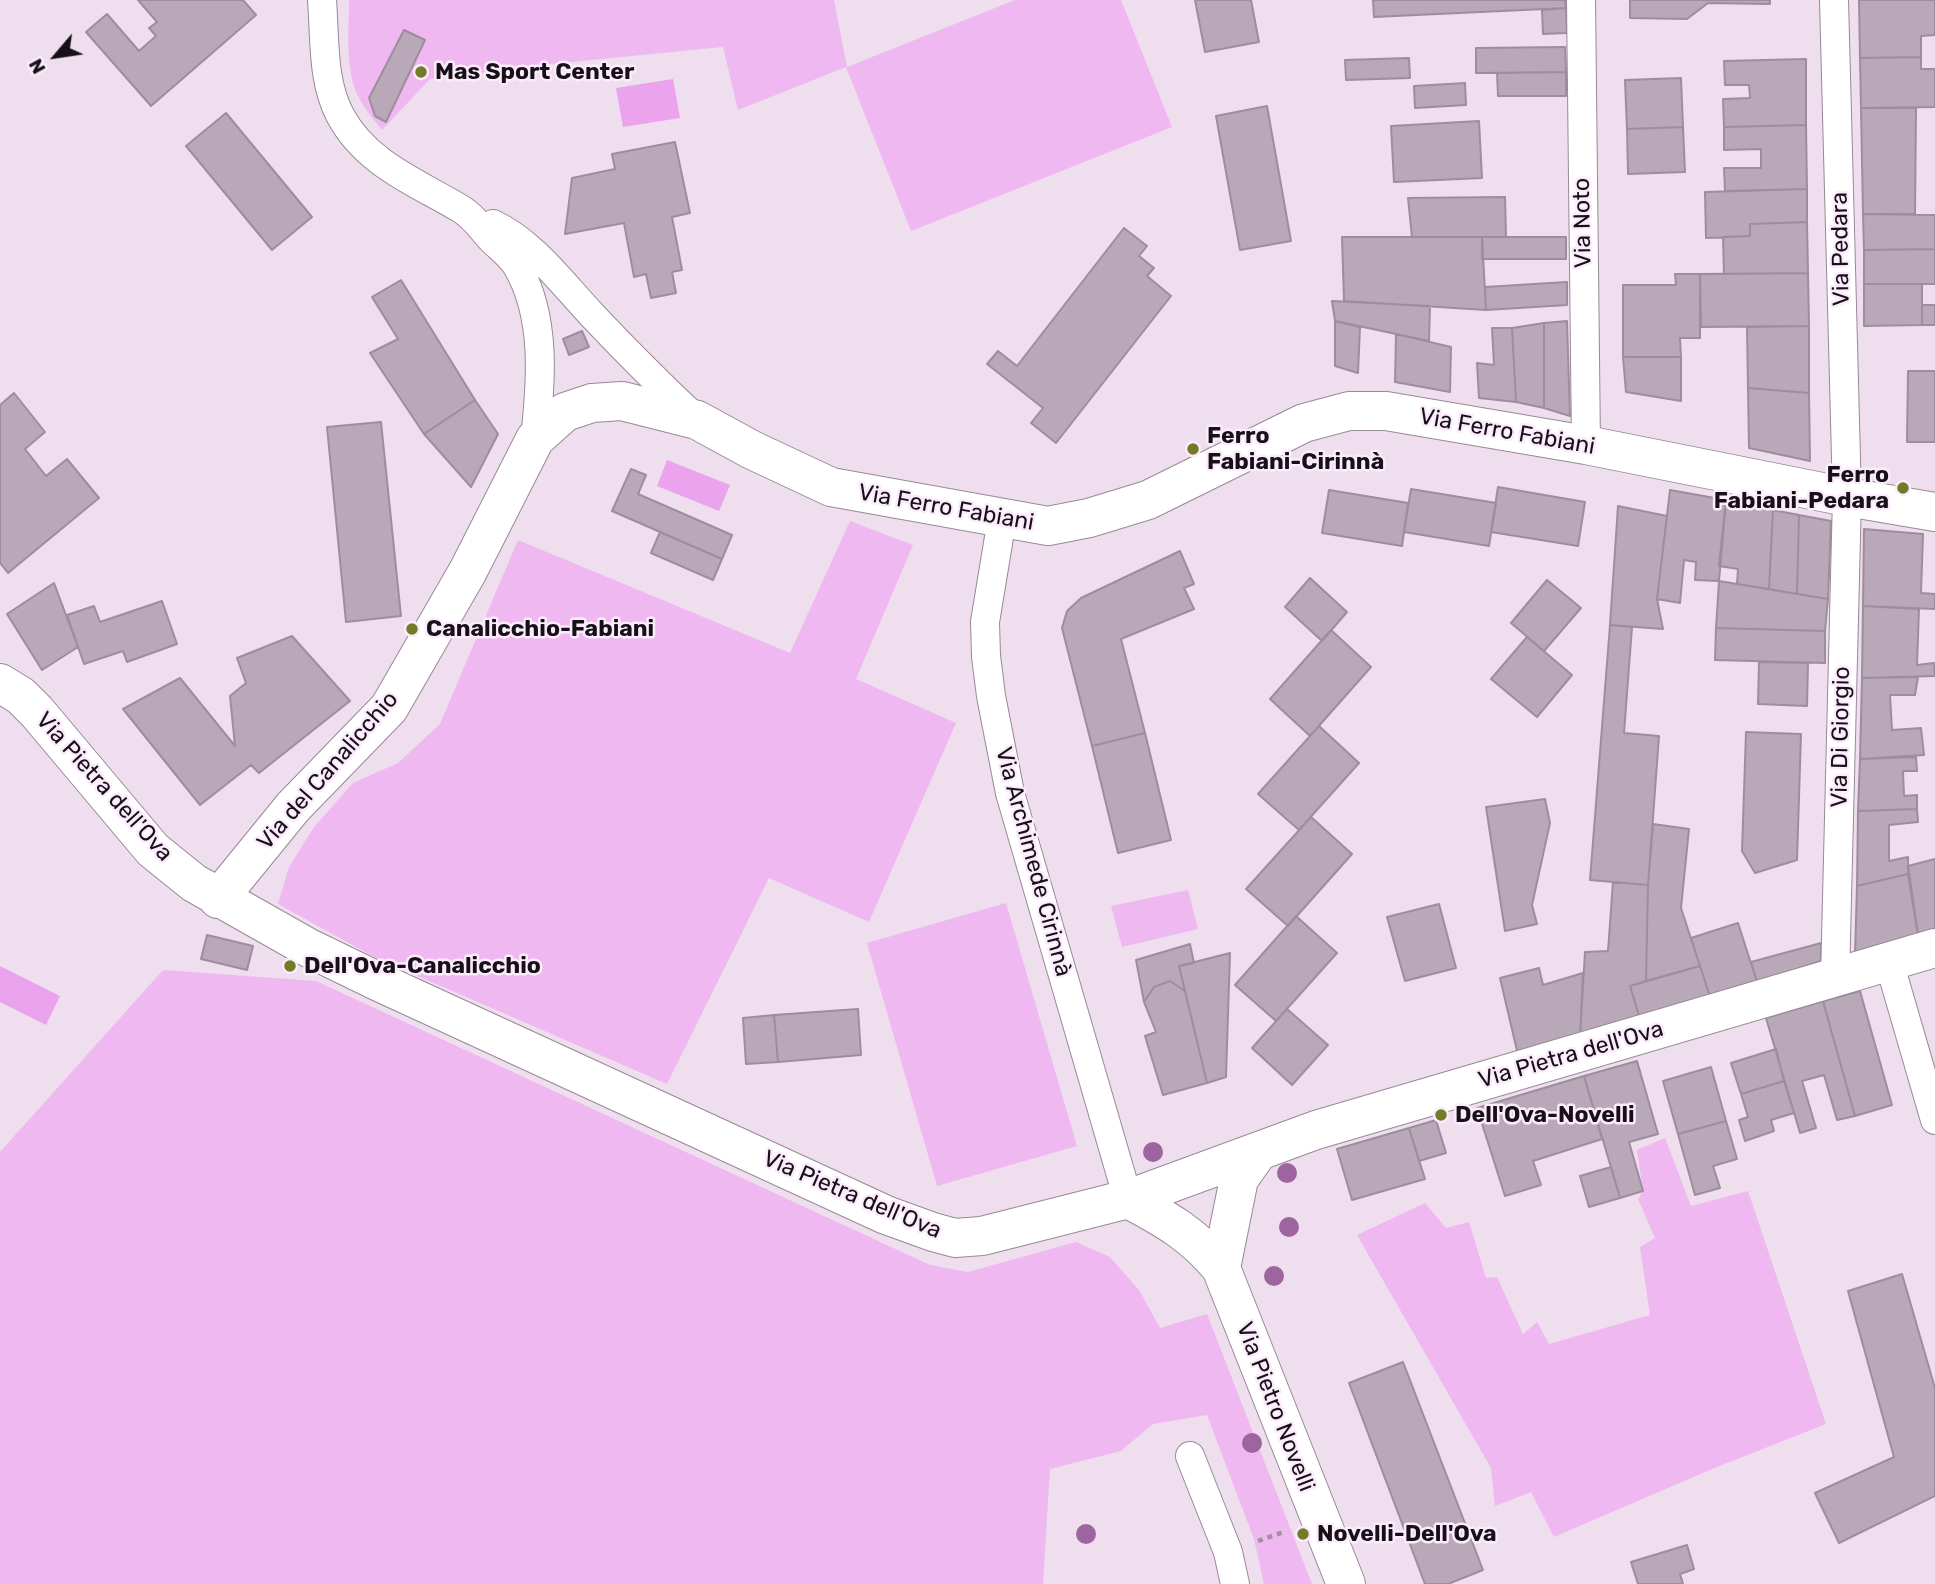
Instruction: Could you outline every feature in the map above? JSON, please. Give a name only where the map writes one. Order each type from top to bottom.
[{"type":"main road","name":"Via Ferro Fabiani","points":[[535,439],[565,412],[592,402],[622,401],[697,420],[752,450],[831,487],[1048,526],[1101,515],[1148,499],[1304,423],[1349,411],[1386,411],[1586,445],[1935,512]]},
{"type":"main road","name":"Via del Canalicchio","points":[[218,899],[293,807],[389,708],[468,571],[535,439]]},
{"type":"main road","name":"Via Pietra dell'Ova","points":[[0,660],[11,689],[153,849],[218,899],[379,982],[886,1215],[955,1238],[982,1236],[1128,1199],[1316,1130],[1935,948]]},
{"type":"main road","points":[[1222,1268],[1239,1179],[1258,1152]]},
{"type":"main road","points":[[1128,1199],[1180,1228],[1204,1247],[1222,1268]]},
{"type":"main road","name":"Via Pietro Novelli","points":[[1222,1268],[1346,1584]]},
{"type":"street","name":"Via del Canalicchio","points":[[322,0],[328,78],[340,115],[350,131],[380,162],[465,211],[516,265],[530,302],[539,351],[535,439]]},
{"type":"street","name":"Via Noto","points":[[1581,0],[1586,445]]},
{"type":"street","name":"Via Pedara","points":[[1834,0],[1847,497]]},
{"type":"street","points":[[465,211],[504,229],[532,251],[639,365],[697,420]]},
{"type":"street","name":"Via Di Giorgio","points":[[1835,978],[1847,497]]},
{"type":"street","name":"Via Archimede Cirinnà","points":[[1002,519],[985,622],[991,696],[1010,793],[1128,1199]]},
{"type":"street","points":[[1889,962],[1935,1120]]},
{"type":"street","points":[[1190,1456],[1228,1552],[1235,1584]]},
{"type":"path","points":[[1228,1552],[1319,1519]]},
{"type":"shaded area","points":[[349,0],[834,0],[847,67],[1015,0],[1121,0],[1172,127],[911,231],[846,67],[738,110],[723,47],[430,79],[382,130],[362,104],[353,83],[348,48]]},
{"type":"shaded area","points":[[673,79],[680,118],[623,127],[616,88]]},
{"type":"shaded area","points":[[667,460],[730,485],[719,511],[657,486]]},
{"type":"shaded area","points":[[850,521],[913,545],[856,679],[956,723],[869,922],[769,878],[667,1084],[376,958],[278,904],[289,867],[314,827],[353,783],[398,763],[440,724],[518,540],[790,653]]},
{"type":"shaded area","points":[[1188,890],[1198,929],[1122,947],[1111,906]]},
{"type":"shaded area","points":[[1006,903],[1077,1146],[937,1186],[867,943]]},
{"type":"shaded area","points":[[0,966],[60,996],[46,1025],[0,1002]]},
{"type":"shaded area","points":[[163,970],[316,981],[930,1265],[968,1272],[1076,1242],[1110,1257],[1139,1290],[1160,1328],[1207,1314],[1312,1584],[1264,1584],[1254,1539],[1207,1415],[1153,1424],[1121,1451],[1050,1469],[1043,1584],[0,1584],[0,1152]]},
{"type":"shaded area","points":[[1665,1138],[1691,1206],[1748,1191],[1826,1424],[1712,1469],[1554,1537],[1531,1492],[1495,1506],[1491,1468],[1357,1235],[1425,1203],[1446,1228],[1469,1222],[1486,1278],[1497,1277],[1523,1334],[1537,1322],[1549,1344],[1650,1315],[1640,1247],[1655,1238],[1638,1199],[1643,1191],[1637,1150]]},
{"type":"building","points":[[138,0],[243,0],[256,15],[151,106],[86,32],[107,14],[139,51],[156,36],[149,28],[157,22]]},
{"type":"building","points":[[1195,0],[1251,0],[1259,42],[1205,52]]},
{"type":"building","points":[[1373,0],[1565,0],[1566,8],[1374,17]]},
{"type":"building","points":[[1630,0],[1770,0],[1770,4],[1708,3],[1687,19],[1630,18]]},
{"type":"building","points":[[1859,0],[1935,0],[1935,35],[1921,36],[1921,57],[1860,58]]},
{"type":"building","points":[[1566,8],[1567,33],[1543,34],[1542,10]]},
{"type":"building","points":[[404,30],[425,40],[386,122],[375,116],[369,98]]},
{"type":"building","points":[[1565,47],[1566,72],[1476,73],[1476,48]]},
{"type":"building","points":[[1921,57],[1921,69],[1935,69],[1935,107],[1861,108],[1860,58]]},
{"type":"building","points":[[1409,58],[1410,78],[1346,80],[1345,60]]},
{"type":"building","points":[[1806,59],[1806,125],[1724,127],[1723,99],[1750,98],[1749,85],[1725,85],[1724,61]]},
{"type":"building","points":[[1566,72],[1566,96],[1498,96],[1497,73]]},
{"type":"building","points":[[1681,78],[1683,127],[1627,129],[1625,80]]},
{"type":"building","points":[[1465,83],[1466,105],[1415,108],[1414,86]]},
{"type":"building","points":[[1267,106],[1291,241],[1240,250],[1216,116]]},
{"type":"building","points":[[1861,108],[1916,108],[1915,214],[1863,214]]},
{"type":"building","points":[[226,113],[312,217],[272,250],[186,146]]},
{"type":"building","points":[[1479,121],[1482,178],[1394,182],[1391,126]]},
{"type":"building","points":[[1806,125],[1807,189],[1725,191],[1724,168],[1761,168],[1761,149],[1724,150],[1724,127]]},
{"type":"building","points":[[1683,127],[1685,172],[1628,174],[1627,129]]},
{"type":"building","points":[[675,142],[690,213],[672,217],[682,270],[672,272],[676,293],[651,298],[646,274],[634,277],[624,223],[565,234],[572,178],[615,169],[612,154]]},
{"type":"building","points":[[1807,189],[1807,222],[1750,224],[1750,236],[1706,238],[1705,192]]},
{"type":"building","points":[[1505,197],[1506,237],[1412,237],[1408,198]]},
{"type":"building","points":[[1863,214],[1935,215],[1935,249],[1864,250]]},
{"type":"building","points":[[1807,222],[1808,273],[1724,274],[1723,237],[1750,236],[1750,224]]},
{"type":"building","points":[[1124,228],[1147,246],[1139,256],[1154,268],[1147,276],[1171,296],[1056,443],[1031,423],[1043,408],[987,364],[998,351],[1017,366]]},
{"type":"building","points":[[1342,237],[1482,237],[1486,310],[1344,301]]},
{"type":"building","points":[[1482,237],[1566,237],[1566,259],[1482,259]]},
{"type":"building","points":[[1935,249],[1935,284],[1864,284],[1864,250]]},
{"type":"building","points":[[1808,273],[1809,326],[1701,327],[1700,274]]},
{"type":"building","points":[[1675,274],[1700,274],[1700,338],[1680,338],[1681,357],[1623,357],[1623,285],[1676,285]]},
{"type":"building","points":[[401,280],[475,400],[424,434],[370,353],[398,339],[372,297]]},
{"type":"building","points":[[1567,282],[1567,305],[1486,310],[1485,287]]},
{"type":"building","points":[[1864,284],[1922,284],[1922,325],[1864,326]]},
{"type":"building","points":[[1332,301],[1430,306],[1429,341],[1335,321]]},
{"type":"building","points":[[1922,305],[1935,305],[1935,325],[1922,325]]},
{"type":"building","points":[[1335,321],[1360,327],[1358,373],[1335,366]]},
{"type":"building","points":[[1567,321],[1570,416],[1544,408],[1544,323]]},
{"type":"building","points":[[1544,323],[1544,408],[1516,402],[1512,328]]},
{"type":"building","points":[[1809,326],[1809,393],[1748,388],[1747,327]]},
{"type":"building","points":[[1492,328],[1512,328],[1516,402],[1479,398],[1477,363],[1494,365]]},
{"type":"building","points":[[582,331],[589,347],[569,355],[563,339]]},
{"type":"building","points":[[1396,334],[1451,347],[1450,392],[1395,382]]},
{"type":"building","points":[[1623,357],[1681,357],[1681,401],[1626,392]]},
{"type":"building","points":[[1908,371],[1935,371],[1935,442],[1907,442]]},
{"type":"building","points":[[1748,388],[1809,393],[1810,461],[1749,448]]},
{"type":"building","points":[[14,393],[45,432],[25,449],[46,476],[67,459],[99,498],[8,573],[0,563],[0,405]]},
{"type":"building","points":[[475,400],[498,434],[471,487],[424,434]]},
{"type":"building","points":[[381,422],[401,616],[346,622],[327,427]]},
{"type":"building","points":[[631,469],[646,475],[638,494],[732,535],[722,559],[612,511]]},
{"type":"building","points":[[1498,487],[1585,502],[1578,546],[1491,532]]},
{"type":"building","points":[[1411,489],[1496,503],[1489,546],[1404,532]]},
{"type":"building","points":[[1329,490],[1408,503],[1402,546],[1322,533]]},
{"type":"building","points":[[1670,490],[1726,500],[1719,581],[1695,580],[1696,562],[1684,560],[1680,603],[1657,599]]},
{"type":"building","points":[[1726,500],[1773,510],[1769,589],[1737,584],[1738,569],[1719,566]]},
{"type":"building","points":[[1618,506],[1667,516],[1657,599],[1663,629],[1610,625]]},
{"type":"building","points":[[1773,510],[1799,515],[1797,594],[1769,589]]},
{"type":"building","points":[[1799,515],[1831,521],[1828,599],[1797,594]]},
{"type":"building","points":[[1864,529],[1923,534],[1921,593],[1935,594],[1935,609],[1863,606]]},
{"type":"building","points":[[660,532],[722,559],[713,580],[651,553]]},
{"type":"building","points":[[1180,551],[1194,584],[1184,588],[1194,609],[1121,639],[1145,733],[1092,746],[1062,628],[1067,611],[1081,598]]},
{"type":"building","points":[[1310,578],[1347,612],[1322,641],[1285,607]]},
{"type":"building","points":[[1547,580],[1581,608],[1544,651],[1511,623]]},
{"type":"building","points":[[1719,581],[1828,599],[1825,631],[1716,628]]},
{"type":"building","points":[[54,583],[78,647],[42,670],[7,614]]},
{"type":"building","points":[[162,601],[177,644],[127,662],[123,651],[84,664],[67,615],[94,606],[100,622]]},
{"type":"building","points":[[1863,606],[1919,609],[1917,665],[1934,663],[1935,676],[1862,678]]},
{"type":"building","points":[[1610,625],[1632,627],[1624,733],[1659,736],[1648,885],[1590,880]]},
{"type":"building","points":[[1716,628],[1825,631],[1825,663],[1715,660]]},
{"type":"building","points":[[1331,630],[1371,667],[1310,736],[1270,699]]},
{"type":"building","points":[[292,636],[350,701],[259,773],[251,765],[200,805],[123,709],[180,678],[235,746],[230,696],[246,683],[237,658]]},
{"type":"building","points":[[1527,637],[1572,675],[1537,717],[1491,679]]},
{"type":"building","points":[[1759,662],[1808,663],[1807,706],[1758,704]]},
{"type":"building","points":[[1918,677],[1915,695],[1890,695],[1892,730],[1921,728],[1924,755],[1860,759],[1862,678]]},
{"type":"building","points":[[1319,726],[1359,763],[1299,830],[1258,794]]},
{"type":"building","points":[[1746,732],[1801,734],[1797,860],[1755,873],[1742,851]]},
{"type":"building","points":[[1145,733],[1171,840],[1118,853],[1092,746]]},
{"type":"building","points":[[1916,757],[1917,771],[1903,771],[1904,796],[1917,795],[1917,809],[1858,811],[1860,759]]},
{"type":"building","points":[[1545,799],[1550,823],[1532,905],[1537,924],[1505,931],[1486,807]]},
{"type":"building","points":[[1917,809],[1918,822],[1889,825],[1889,861],[1908,857],[1908,874],[1857,886],[1858,811]]},
{"type":"building","points":[[1311,817],[1352,854],[1288,926],[1246,889]]},
{"type":"building","points":[[1653,824],[1689,829],[1681,908],[1700,966],[1646,981],[1648,885]]},
{"type":"building","points":[[1935,859],[1935,930],[1918,935],[1908,866]]},
{"type":"building","points":[[1908,874],[1918,935],[1855,954],[1857,886]]},
{"type":"building","points":[[1613,882],[1648,885],[1646,981],[1630,986],[1639,1016],[1580,1036],[1585,952],[1608,951]]},
{"type":"building","points":[[1439,904],[1456,968],[1405,981],[1387,917]]},
{"type":"building","points":[[1296,916],[1337,953],[1276,1021],[1235,985]]},
{"type":"building","points":[[1738,923],[1757,982],[1710,997],[1691,938]]},
{"type":"building","points":[[207,935],[253,946],[247,970],[201,959]]},
{"type":"building","points":[[1821,943],[1821,961],[1757,982],[1751,962]]},
{"type":"building","points":[[1190,944],[1194,963],[1179,966],[1185,991],[1170,981],[1154,987],[1144,1002],[1136,960]]},
{"type":"building","points":[[1230,953],[1226,1077],[1207,1083],[1179,966]]},
{"type":"building","points":[[1700,966],[1710,997],[1639,1016],[1630,986]]},
{"type":"building","points":[[1539,968],[1543,985],[1583,973],[1580,1036],[1518,1055],[1500,978]]},
{"type":"building","points":[[1170,981],[1185,991],[1207,1083],[1163,1095],[1145,1036],[1156,1032],[1144,1002],[1154,987]]},
{"type":"building","points":[[1860,991],[1892,1105],[1855,1116],[1823,1001]]},
{"type":"building","points":[[1823,1001],[1855,1116],[1837,1120],[1824,1075],[1802,1081],[1816,1128],[1800,1133],[1766,1018]]},
{"type":"building","points":[[858,1009],[861,1055],[778,1062],[774,1015]]},
{"type":"building","points":[[1287,1009],[1328,1045],[1292,1085],[1252,1048]]},
{"type":"building","points":[[774,1015],[778,1062],[746,1064],[743,1018]]},
{"type":"building","points":[[1776,1049],[1784,1081],[1741,1094],[1731,1063]]},
{"type":"building","points":[[1637,1061],[1658,1134],[1629,1142],[1643,1191],[1620,1198],[1584,1076]]},
{"type":"building","points":[[1711,1067],[1726,1121],[1678,1134],[1663,1081]]},
{"type":"building","points":[[1584,1076],[1602,1139],[1533,1161],[1541,1185],[1505,1196],[1477,1108]]},
{"type":"building","points":[[1784,1081],[1794,1113],[1771,1120],[1774,1131],[1745,1141],[1739,1120],[1748,1117],[1741,1094]]},
{"type":"building","points":[[1436,1120],[1446,1153],[1419,1161],[1409,1128]]},
{"type":"building","points":[[1726,1121],[1737,1159],[1713,1166],[1720,1188],[1695,1195],[1678,1134]]},
{"type":"building","points":[[1409,1128],[1425,1179],[1352,1200],[1337,1149]]},
{"type":"building","points":[[1611,1167],[1620,1198],[1589,1207],[1580,1176]]},
{"type":"building","points":[[1902,1274],[1935,1388],[1935,1496],[1839,1543],[1815,1493],[1894,1457],[1848,1291]]},
{"type":"building","points":[[1403,1362],[1483,1570],[1448,1584],[1425,1584],[1349,1383]]},
{"type":"building","points":[[1687,1545],[1694,1569],[1680,1574],[1683,1584],[1638,1584],[1631,1562]]},
{"type":"place","name":"Mas Sport Center","points":[[421,72]]},
{"type":"place","name":"Ferro Fabiani-Cirinnà","points":[[1193,449]]},
{"type":"place","name":"Ferro Fabiani-Pedara","points":[[1903,488]]},
{"type":"place","name":"Canalicchio-Fabiani","points":[[412,629]]},
{"type":"place","name":"Dell'Ova-Canalicchio","points":[[290,966]]},
{"type":"place","name":"Dell'Ova-Novelli","points":[[1441,1115]]},
{"type":"place","name":"Novelli-Dell'Ova","points":[[1303,1534]]}]
